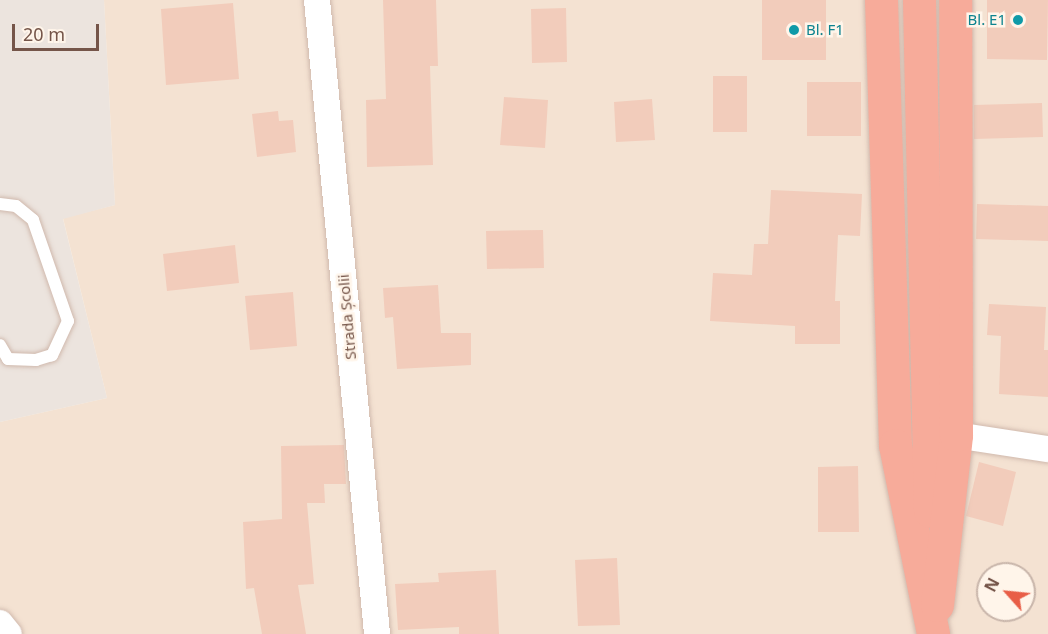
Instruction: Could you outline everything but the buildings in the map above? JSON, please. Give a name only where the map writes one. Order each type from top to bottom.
[{"type":"highway","points":[[881,0],[896,445],[933,634]]},
{"type":"highway","points":[[919,0],[933,634]]},
{"type":"highway","points":[[933,634],[956,435],[955,0]]},
{"type":"street","name":"Strada Școlii","points":[[317,0],[377,634]]},
{"type":"street","points":[[956,435],[1048,449]]},
{"type":"street","points":[[0,623],[9,634]]},
{"type":"lane","points":[[0,204],[16,206],[33,220],[68,321],[52,355],[36,360],[8,359],[0,345]]},
{"type":"shaded area","points":[[0,0],[104,0],[115,205],[63,219],[107,398],[0,422]]},
{"type":"shaded area","points":[[104,0],[1048,0],[1048,634],[0,634],[0,422],[107,398],[63,218],[115,205]]},
{"type":"place","name":"Bl. E1","points":[[1018,20]]},
{"type":"place","name":"Bl. F1","points":[[794,30]]}]
